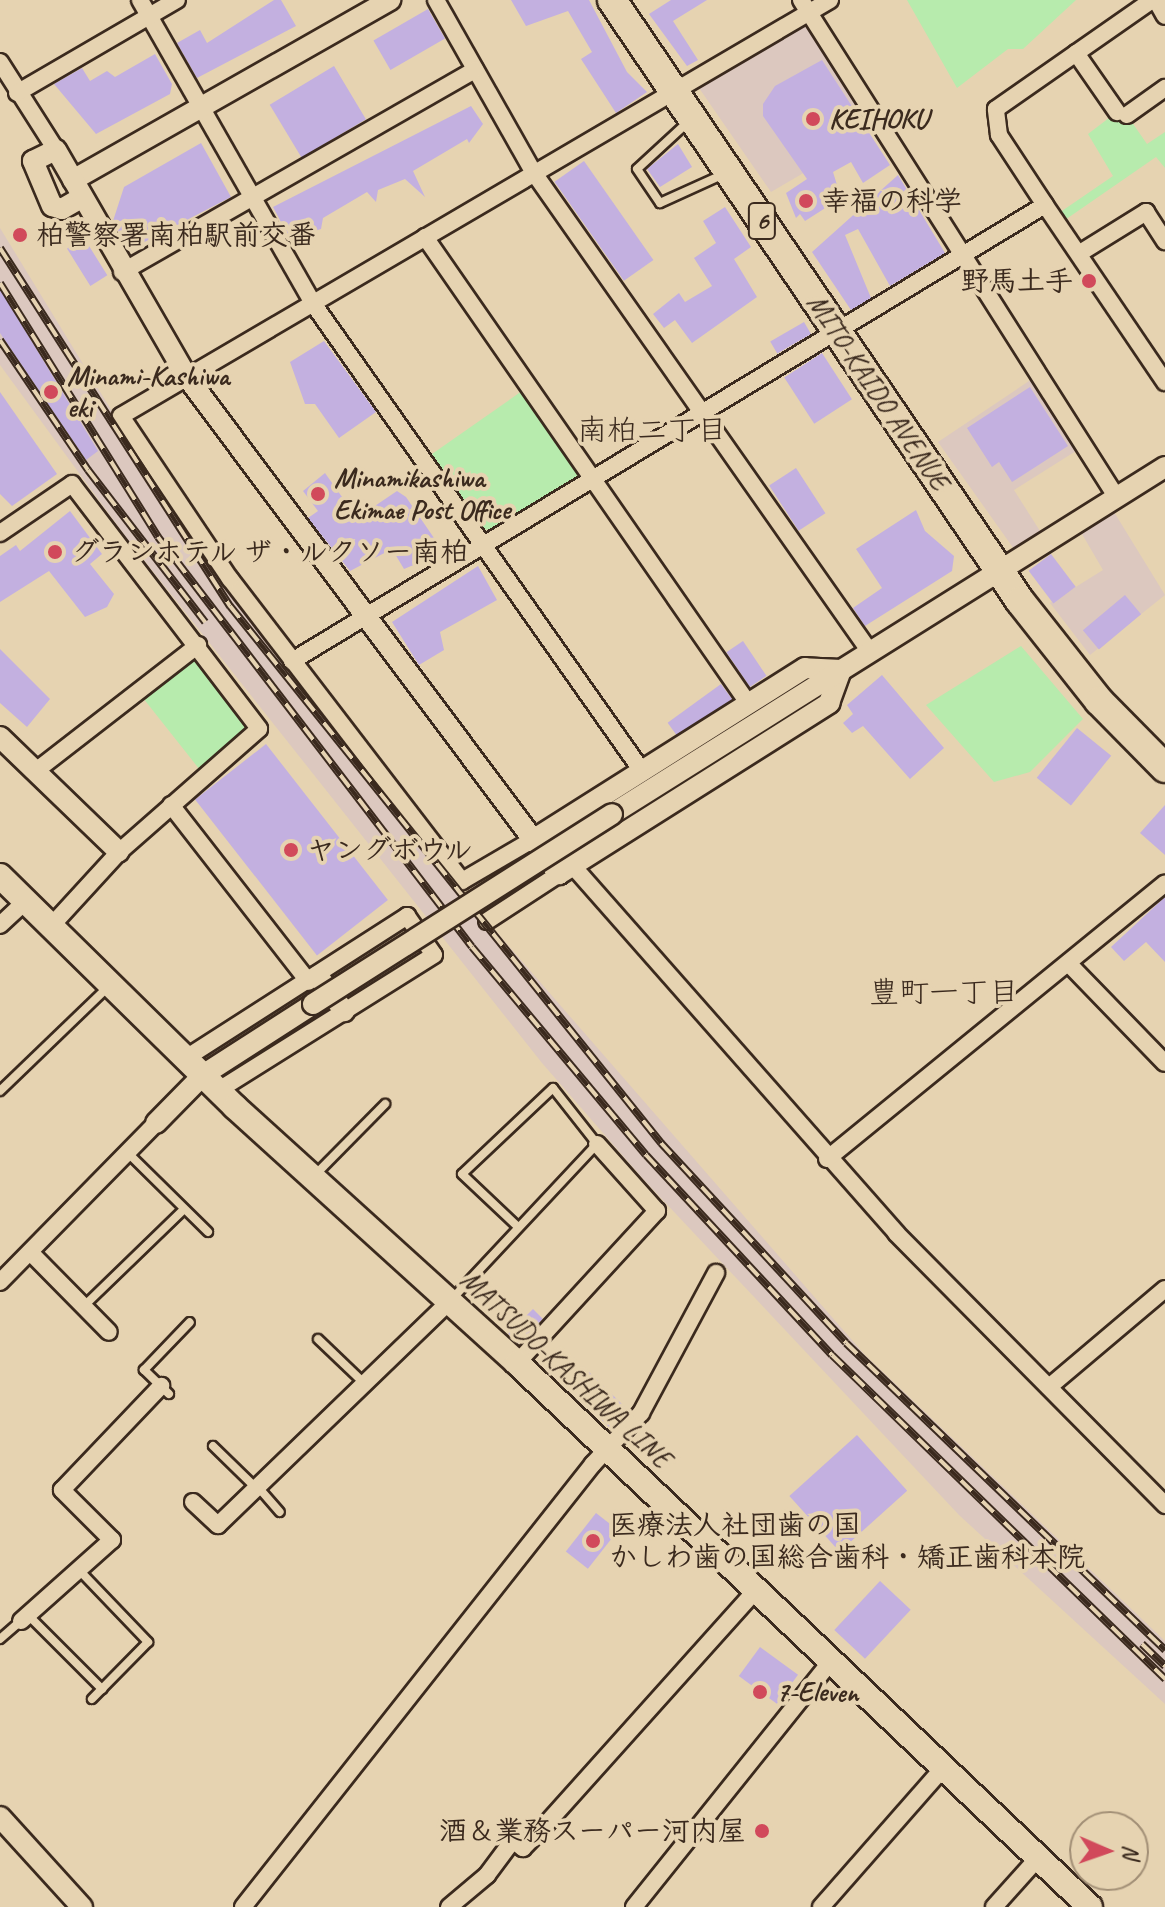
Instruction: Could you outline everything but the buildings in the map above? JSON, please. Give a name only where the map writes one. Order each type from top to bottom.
[{"type":"highway","name":"MITO-KAIDO AVENUE","points":[[612,0],[1000,572],[1062,658],[1165,768]]},
{"type":"main road","name":"MATSUDO-KASHIWA LINE","points":[[0,876],[311,1178],[450,1301],[610,1450],[1090,1907]]},
{"type":"street","points":[[140,0],[312,302],[642,771]]},
{"type":"street","points":[[17,93],[177,0]]},
{"type":"street","points":[[56,150],[31,168],[52,206],[62,209],[77,189],[201,109],[390,0]]},
{"type":"street","points":[[436,0],[534,173],[870,652]]},
{"type":"street","points":[[830,0],[805,6],[674,92],[121,416],[292,661],[462,881],[805,668],[841,670]]},
{"type":"street","points":[[1165,16],[1154,0],[996,109],[999,135],[1165,382]]},
{"type":"street","points":[[805,6],[1117,498]]},
{"type":"street","points":[[1076,53],[1122,113],[1165,88]]},
{"type":"street","points":[[0,62],[56,150],[122,272],[187,377],[534,839],[566,870],[827,1159],[1165,1505]]},
{"type":"street","points":[[122,272],[475,70]]},
{"type":"street","points":[[292,661],[592,477],[964,257],[1045,205]]},
{"type":"street","points":[[1080,253],[1146,212],[1165,241]]},
{"type":"street","points":[[425,237],[748,703]]},
{"type":"street","points":[[203,1074],[1165,467]]},
{"type":"street","points":[[0,533],[72,484],[198,645],[259,729],[119,852],[52,925]]},
{"type":"street","points":[[37,770],[198,645]]},
{"type":"street","points":[[487,921],[829,703],[841,670]]},
{"type":"street","points":[[0,737],[119,852]]},
{"type":"street","points":[[171,805],[313,979],[344,1011]]},
{"type":"street","points":[[827,1159],[1165,883]]},
{"type":"street","points":[[0,925],[26,901]]},
{"type":"street","points":[[0,1282],[129,1154],[203,1074],[313,979],[407,916],[434,955],[344,1011],[203,1074]]},
{"type":"street","points":[[1068,963],[1165,1063]]},
{"type":"street","points":[[517,1363],[657,1211],[597,1144]]},
{"type":"street","points":[[30,1252],[109,1332]]},
{"type":"street","points":[[243,1907],[641,1413],[716,1273]]},
{"type":"street","points":[[1049,1387],[1165,1289]]},
{"type":"street","points":[[193,1502],[218,1525],[450,1301]]},
{"type":"street","points":[[24,1618],[112,1540],[62,1490],[165,1390]]},
{"type":"street","points":[[449,1907],[487,1875],[513,1840],[523,1848],[756,1590]]},
{"type":"street","points":[[634,1907],[831,1661]]},
{"type":"street","points":[[821,1907],[944,1767]]},
{"type":"street","points":[[0,1817],[81,1906]]},
{"type":"street","points":[[994,1907],[1038,1858]]},
{"type":"lane","points":[[691,118],[673,142],[637,169],[660,203],[728,172]]},
{"type":"lane","points":[[0,1091],[112,984]]},
{"type":"lane","points":[[450,1301],[597,1144],[553,1088],[462,1174],[518,1227]]},
{"type":"lane","points":[[311,1178],[385,1104]]},
{"type":"lane","points":[[129,1154],[208,1232]]},
{"type":"lane","points":[[84,1306],[184,1209]]},
{"type":"lane","points":[[165,1390],[144,1370],[190,1322]]},
{"type":"lane","points":[[318,1339],[363,1382]]},
{"type":"lane","points":[[213,1446],[280,1512]]},
{"type":"lane","points":[[79,1570],[148,1642],[92,1699]]},
{"type":"lane","points":[[0,1639],[24,1618],[102,1689]]},
{"type":"shaded area","points":[[801,25],[812,30],[877,130],[771,192],[699,88]]},
{"type":"shaded area","points":[[0,228],[146,467],[479,912],[865,1355],[1165,1641],[1165,1704],[959,1515],[644,1180],[542,1063],[128,540],[0,365]]},
{"type":"shaded area","points":[[1032,379],[1076,451],[1014,490],[1040,531],[1014,549],[938,442]]},
{"type":"shaded area","points":[[1114,512],[1165,595],[1090,655],[1050,603],[1103,570],[1082,534]]},
{"type":"green space","points":[[907,0],[1076,0],[1023,49],[1008,49],[957,88]]},
{"type":"green space","points":[[1122,108],[1147,144],[1165,132],[1165,168],[1156,157],[1062,222],[1056,215],[1113,176],[1088,134]]},
{"type":"green space","points":[[522,391],[579,470],[577,479],[492,530],[482,529],[432,454]]},
{"type":"green space","points":[[1021,646],[1083,719],[1030,772],[994,782],[926,705]]},
{"type":"green space","points":[[194,658],[252,723],[250,732],[200,770],[143,698]]},
{"type":"railway","points":[[0,248],[230,606],[661,1143],[846,1343],[1165,1650]]},
{"type":"railway","points":[[0,283],[158,537],[472,947],[646,1155],[832,1355],[1165,1679]]},
{"type":"railway","points":[[0,340],[88,470],[205,622]]},
{"type":"railway","points":[[1142,1644],[1165,1666]]},
{"type":"place","name":"KEIHOKU","points":[[813,119]]},
{"type":"place","name":"幸福の科学","points":[[806,201]]},
{"type":"place","name":"柏警察署南柏駅前交番","points":[[20,235]]},
{"type":"place","name":"野馬土手","points":[[1089,281]]},
{"type":"place","name":"Minami-Kashiwa eki","points":[[51,392]]},
{"type":"place","name":"Minamikashiwa Ekimae Post Office","points":[[318,494]]},
{"type":"place","name":"グランホテル ザ・ルクソー南柏","points":[[55,552]]},
{"type":"place","name":"ヤングボウル","points":[[291,850]]},
{"type":"place","name":"医療法人社団歯の国 かしわ歯の国総合歯科・矯正歯科本院","points":[[593,1541]]},
{"type":"place","name":"7-Eleven","points":[[760,1692]]},
{"type":"place","name":"酒＆業務スーパー河内屋","points":[[762,1831]]},
{"type":"district","name":"南柏二丁目","points":[[652,430]]},
{"type":"district","name":"豊町一丁目","points":[[944,992]]}]
